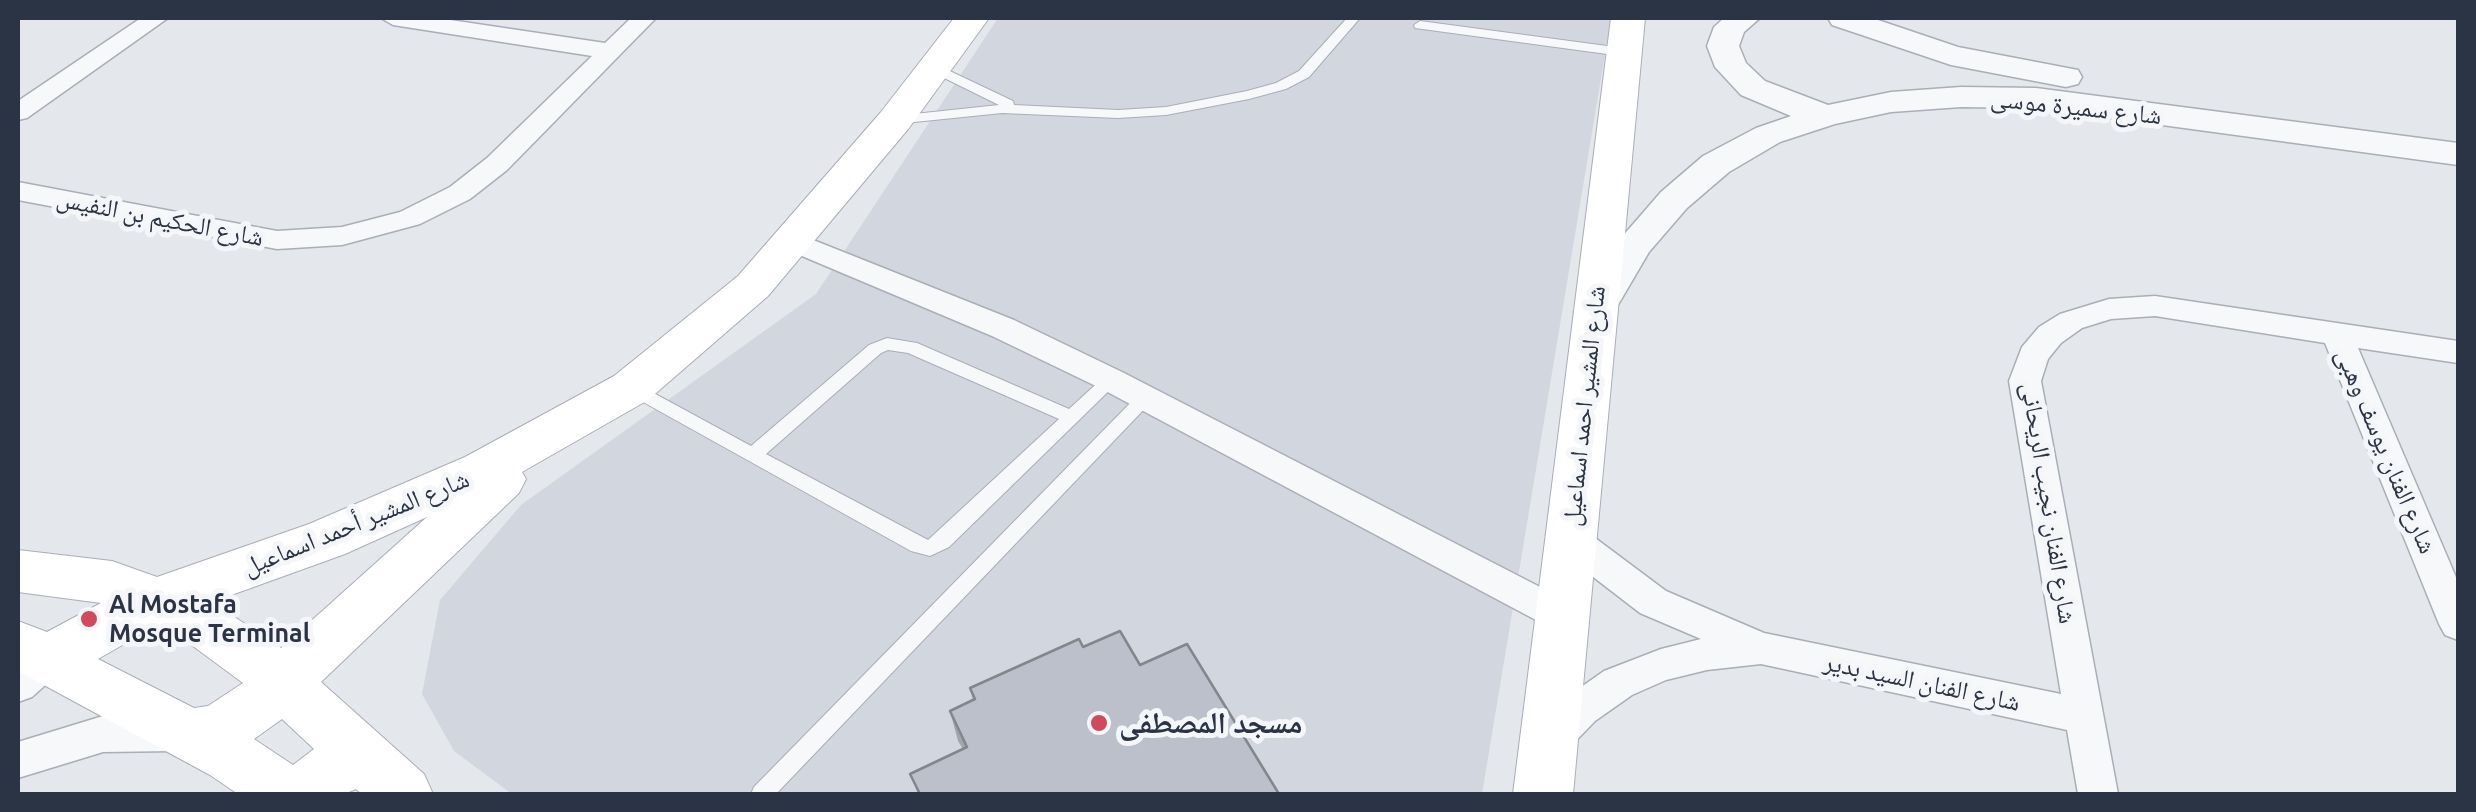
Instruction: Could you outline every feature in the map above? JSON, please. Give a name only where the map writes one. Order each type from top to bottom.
[{"type":"main road","points":[[794,241],[972,18]]},
{"type":"main road","name":"شارع المشير احمد اسماعيل","points":[[1543,794],[1625,35]]},
{"type":"main road","name":"شارع المشير أحمد اسماعيل","points":[[24,622],[156,598],[342,532],[554,434],[631,388],[752,286],[794,241]]},
{"type":"main road","name":"شارع المشير أحمد اسماعيل","points":[[191,734],[219,730],[243,716],[424,547],[554,434]]},
{"type":"main road","points":[[24,622],[112,583],[156,598],[237,645],[384,778]]},
{"type":"main road","points":[[24,622],[286,794]]},
{"type":"main road","points":[[306,794],[323,775],[344,764],[384,778]]},
{"type":"street","points":[[18,112],[156,18]]},
{"type":"street","points":[[393,18],[610,51]]},
{"type":"street","name":"شارع الحكيم بن النفيس","points":[[18,191],[277,240],[342,236],[410,218],[460,193],[497,164],[644,18]]},
{"type":"street","points":[[1745,18],[1730,27],[1723,46],[1731,67],[1753,88],[1786,104],[1827,115]]},
{"type":"street","name":"شارع سميرة موسى","points":[[1843,18],[1951,55],[2026,72],[2458,128]]},
{"type":"street","name":"شارع سميرة موسى","points":[[1594,312],[1634,246],[1674,200],[1716,164],[1768,136],[1827,115],[1892,102],[1961,96],[2036,98],[2458,154]]},
{"type":"street","points":[[794,241],[1002,328],[1146,397],[1562,616]]},
{"type":"street","name":"شارع الفنان نجيب الريحانى","points":[[2098,794],[2026,381],[2033,355],[2050,335],[2071,321],[2109,309],[2154,306],[2458,352]]},
{"type":"street","name":"شارع الفنان يوسف وهبى","points":[[2337,334],[2458,624]]},
{"type":"street","name":"شارع الفنان السيد بدير","points":[[1570,538],[1653,602],[1760,648],[2084,716]]},
{"type":"street","name":"شارع الفنان السيد بدير","points":[[1548,741],[1581,709],[1618,683],[1707,654],[1760,648]]},
{"type":"street","points":[[18,760],[102,734],[191,734]]},
{"type":"lane","points":[[894,120],[959,110],[1118,114],[1249,95],[1281,86],[1304,74],[1354,18]]},
{"type":"lane","points":[[1420,25],[1625,35]]},
{"type":"lane","points":[[935,68],[1023,109]]},
{"type":"lane","points":[[754,454],[875,349],[887,344],[911,346],[1072,418]]},
{"type":"lane","points":[[631,388],[918,546],[930,548],[942,542],[1111,380]]},
{"type":"lane","points":[[762,794],[1146,397]]},
{"type":"shaded area","points":[[998,18],[1611,18],[1482,794],[512,794],[454,751],[422,694],[440,600],[521,505],[816,294]]},
{"type":"building","name":"مسجد المصطفى","points":[[1120,631],[1140,665],[1187,644],[1279,794],[920,794],[910,774],[967,747],[950,711],[975,699],[970,688],[1079,639],[1083,647]]},
{"type":"place","name":"Al Mostafa Mosque Terminal","points":[[89,619]]},
{"type":"place","name":"مسجد المصطفى","points":[[1099,723]]}]
